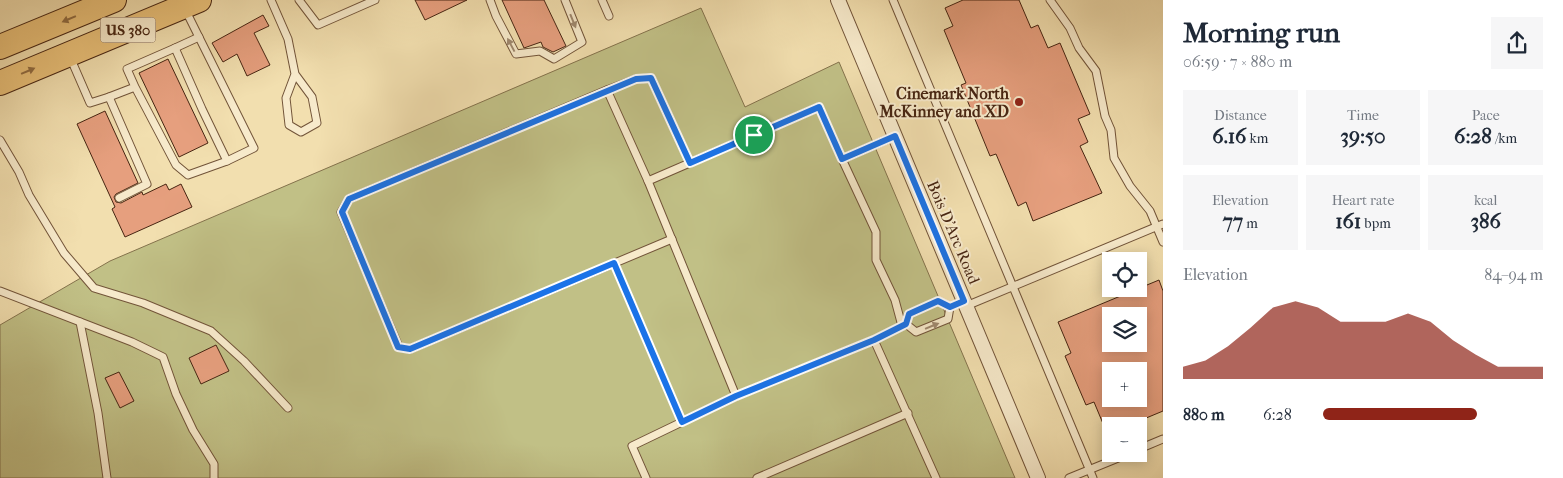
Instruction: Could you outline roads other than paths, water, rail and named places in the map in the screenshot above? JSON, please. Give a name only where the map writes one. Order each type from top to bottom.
[{"type":"highway","name":"US 380","points":[[0,47],[114,0]]},
{"type":"highway","name":"US 380","points":[[0,83],[192,3]]},
{"type":"street","name":"Bois D'Arc Road","points":[[838,0],[1038,478]]},
{"type":"lane","points":[[271,0],[288,39],[295,74],[312,97],[317,123],[301,132],[289,125],[286,98],[295,74]]},
{"type":"lane","points":[[299,0],[318,25],[375,0]]},
{"type":"lane","points":[[490,0],[496,16],[516,54],[540,51],[554,59],[582,42],[565,0]]},
{"type":"lane","points":[[602,0],[609,16]]},
{"type":"lane","points":[[893,0],[1094,478]]},
{"type":"lane","points":[[1050,0],[1070,28],[1084,56],[1094,67],[1105,116],[1111,130],[1114,158],[1130,186],[1160,226],[1163,242]]},
{"type":"lane","points":[[192,3],[199,38],[254,148],[228,161],[188,175],[176,165],[127,69],[199,38]]},
{"type":"lane","points":[[175,48],[228,161]]},
{"type":"lane","points":[[69,54],[90,103],[135,87]]},
{"type":"lane","points":[[672,239],[410,349],[398,347],[342,212],[349,199],[636,79],[651,78],[690,163]]},
{"type":"lane","points":[[607,90],[648,181],[736,396]]},
{"type":"lane","points":[[109,97],[147,184],[119,198]]},
{"type":"lane","points":[[648,181],[819,107],[876,232],[876,260],[895,300],[904,325],[916,332],[948,319],[950,307]]},
{"type":"lane","points":[[842,159],[895,136]]},
{"type":"lane","points":[[0,140],[19,172],[29,196],[64,253],[94,288],[143,303],[211,331],[244,361],[288,408]]},
{"type":"lane","points":[[646,478],[632,446],[736,396],[874,340],[904,325],[909,314],[938,301],[950,307],[965,304],[1160,226]]},
{"type":"lane","points":[[614,263],[682,422]]},
{"type":"lane","points":[[0,291],[132,342],[164,357],[176,394],[193,430],[214,464],[214,478]]},
{"type":"lane","points":[[80,322],[98,413],[107,478]]},
{"type":"lane","points":[[874,340],[936,478]]},
{"type":"lane","points":[[757,478],[908,413]]},
{"type":"lane","points":[[1147,446],[1163,439]]},
{"type":"lane","points":[[1069,478],[1109,462]]},
{"type":"place","name":"Cinemark North McKinney and XD","points":[[1019,102]]}]
